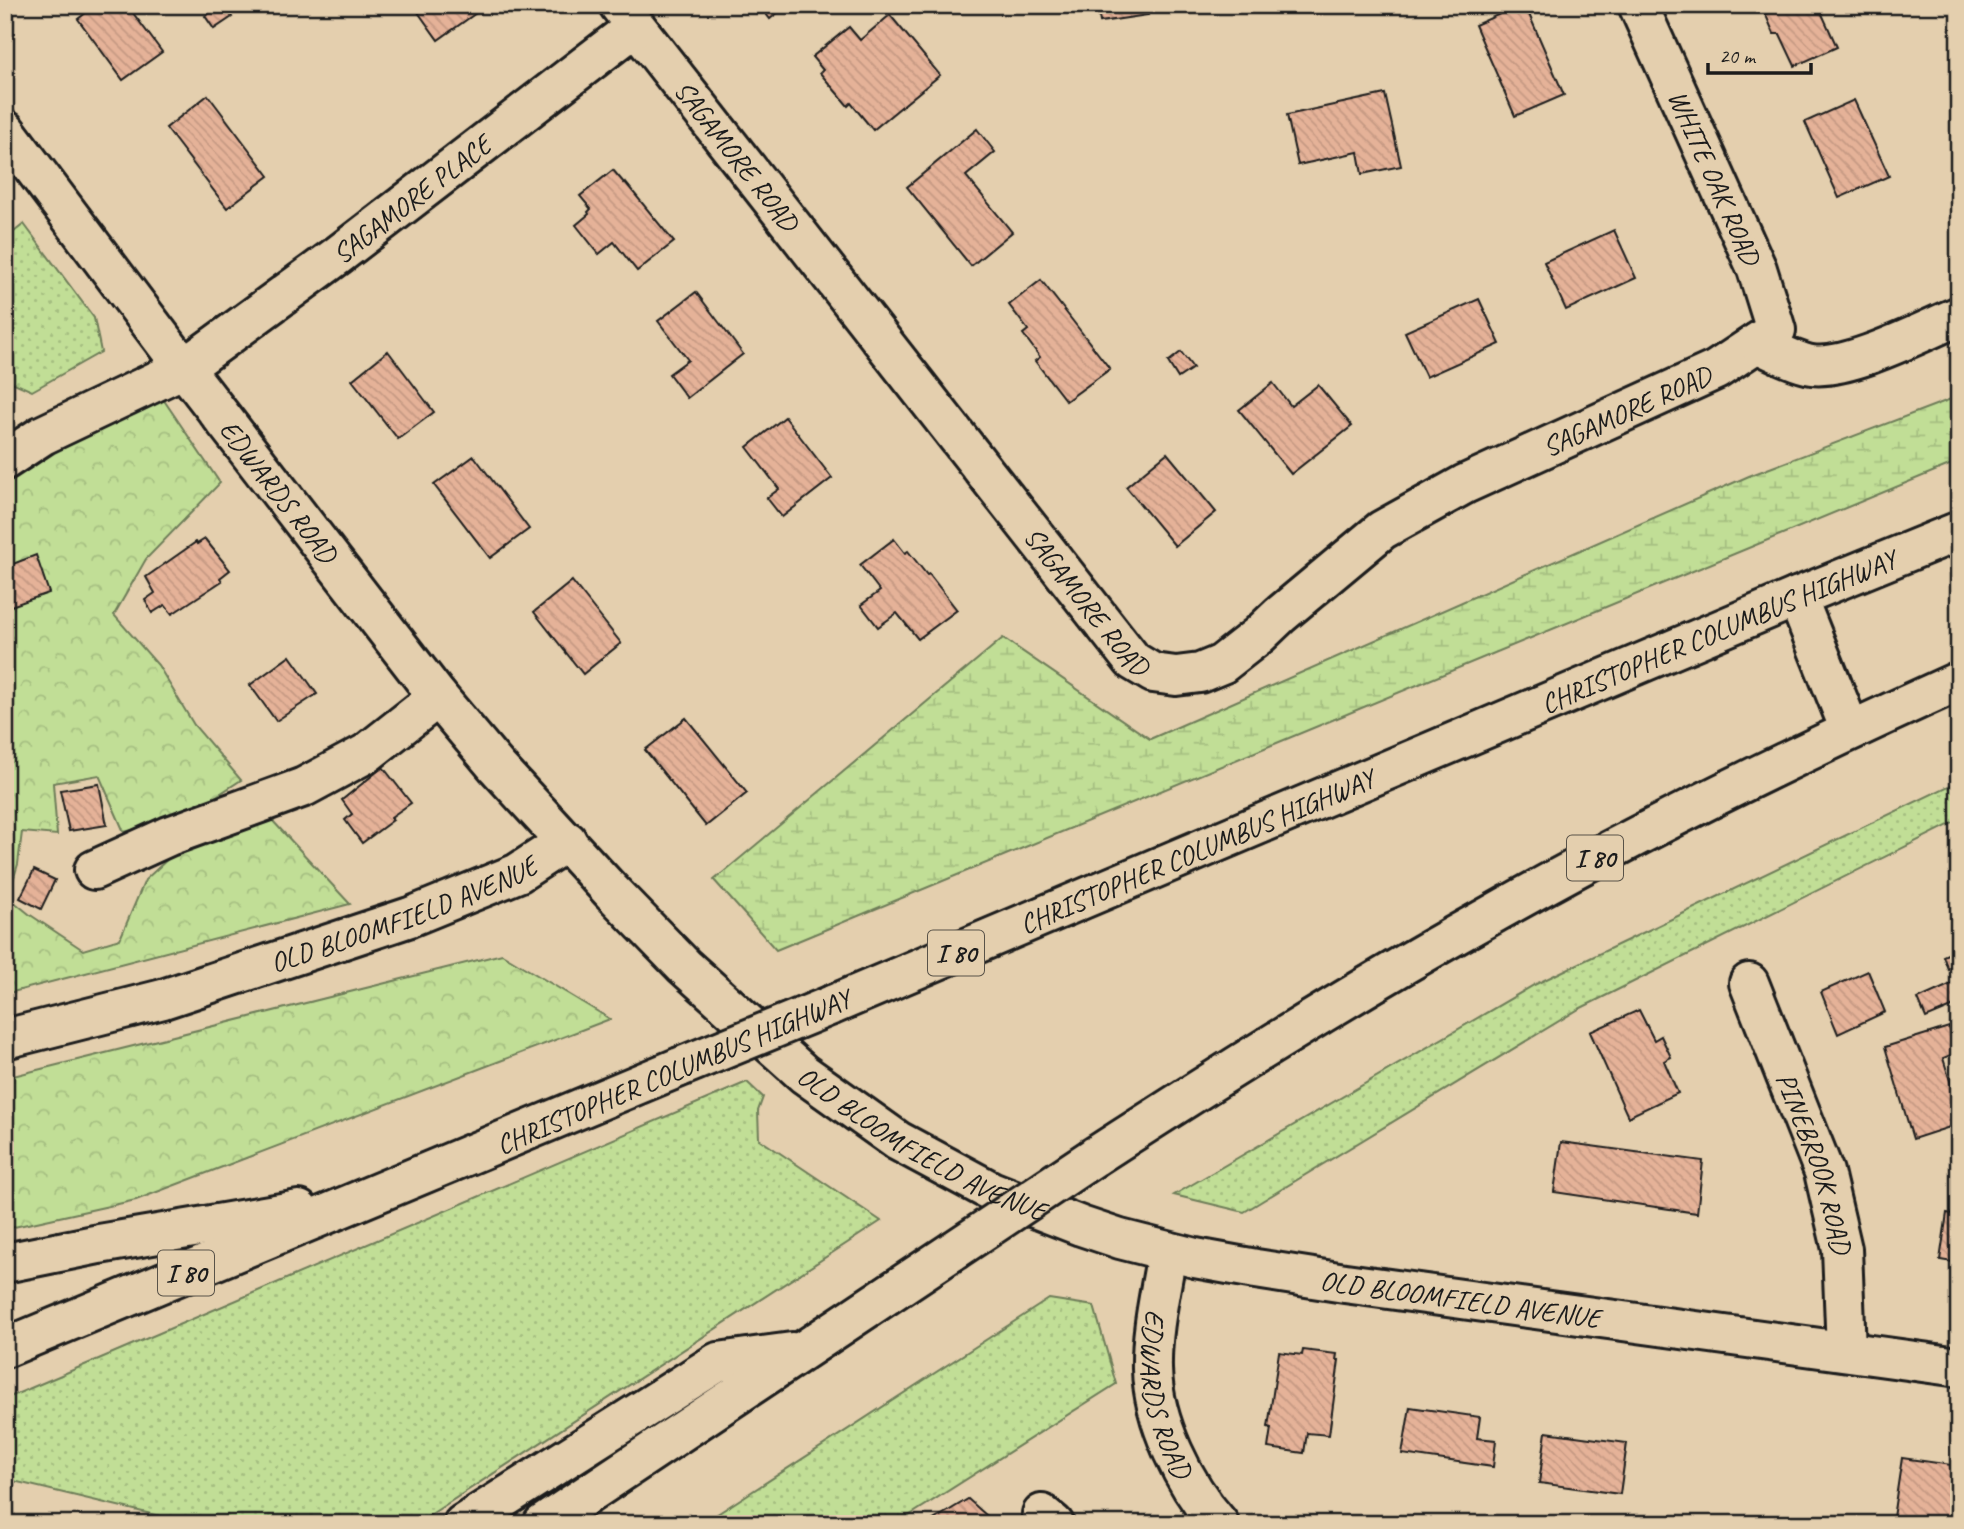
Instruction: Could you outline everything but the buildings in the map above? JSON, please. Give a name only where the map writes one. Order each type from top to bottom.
[{"type":"main road","name":"WHITE OAK ROAD","points":[[1638,5],[1756,269],[1776,330],[1757,343]]},
{"type":"main road","name":"SAGAMORE ROAD","points":[[627,16],[1133,661],[1153,673],[1177,676],[1200,673],[1222,664],[1382,530],[1465,484],[1716,370],[1757,343]]},
{"type":"main road","name":"SAGAMORE PLACE","points":[[5,460],[43,435],[184,368],[337,256],[627,16]]},
{"type":"main road","name":"EDWARDS ROAD","points":[[5,130],[184,368],[438,697],[497,767],[567,841]]},
{"type":"main road","points":[[1757,343],[1810,365],[1833,366],[1869,354],[1959,316]]},
{"type":"main road","name":"CHRISTOPHER COLUMBUS HIGHWAY","points":[[5,1348],[832,1005],[1959,531]]},
{"type":"main road","points":[[1797,597],[1850,730]]},
{"type":"main road","name":"I 80","points":[[542,1524],[1094,1157],[1371,983],[1586,862],[1850,730],[1959,681]]},
{"type":"main road","points":[[94,870],[169,836],[304,787],[367,753],[438,697]]},
{"type":"main road","name":"OLD BLOOMFIELD AVENUE","points":[[5,1040],[163,999],[410,917],[518,873],[567,841],[684,966],[804,1074],[888,1135],[991,1191],[1081,1226],[1167,1252],[1256,1269],[1959,1367]]},
{"type":"main road","name":"PINEBROOK ROAD","points":[[1749,983],[1824,1172],[1842,1249],[1846,1352]]},
{"type":"main road","points":[[5,1263],[367,1198]]},
{"type":"main road","name":"EDWARDS ROAD","points":[[1167,1252],[1152,1343],[1154,1398],[1178,1462],[1205,1508],[1219,1524]]},
{"type":"main road","points":[[463,1524],[718,1362],[801,1351]]},
{"type":"green space","points":[[24,224],[94,318],[101,352],[32,391],[5,379],[5,239]]},
{"type":"green space","points":[[159,393],[220,483],[146,559],[114,615],[158,665],[194,725],[241,780],[184,817],[124,832],[99,775],[53,783],[57,835],[22,832],[18,864],[8,897],[83,950],[120,939],[145,880],[183,845],[271,819],[350,904],[5,994],[5,459]]},
{"type":"green space","points":[[1959,396],[1959,461],[776,950],[714,880],[1003,638],[1150,739],[1749,476]]},
{"type":"green space","points":[[1959,781],[1959,820],[1579,1009],[1244,1212],[1174,1195],[1534,985]]},
{"type":"green space","points":[[502,954],[610,1019],[136,1200],[5,1229],[5,1078]]},
{"type":"green space","points":[[747,1082],[763,1097],[758,1111],[759,1139],[881,1221],[416,1524],[193,1524],[5,1479],[5,1399]]},
{"type":"green space","points":[[1049,1299],[1094,1306],[1116,1384],[896,1524],[702,1524]]}]
